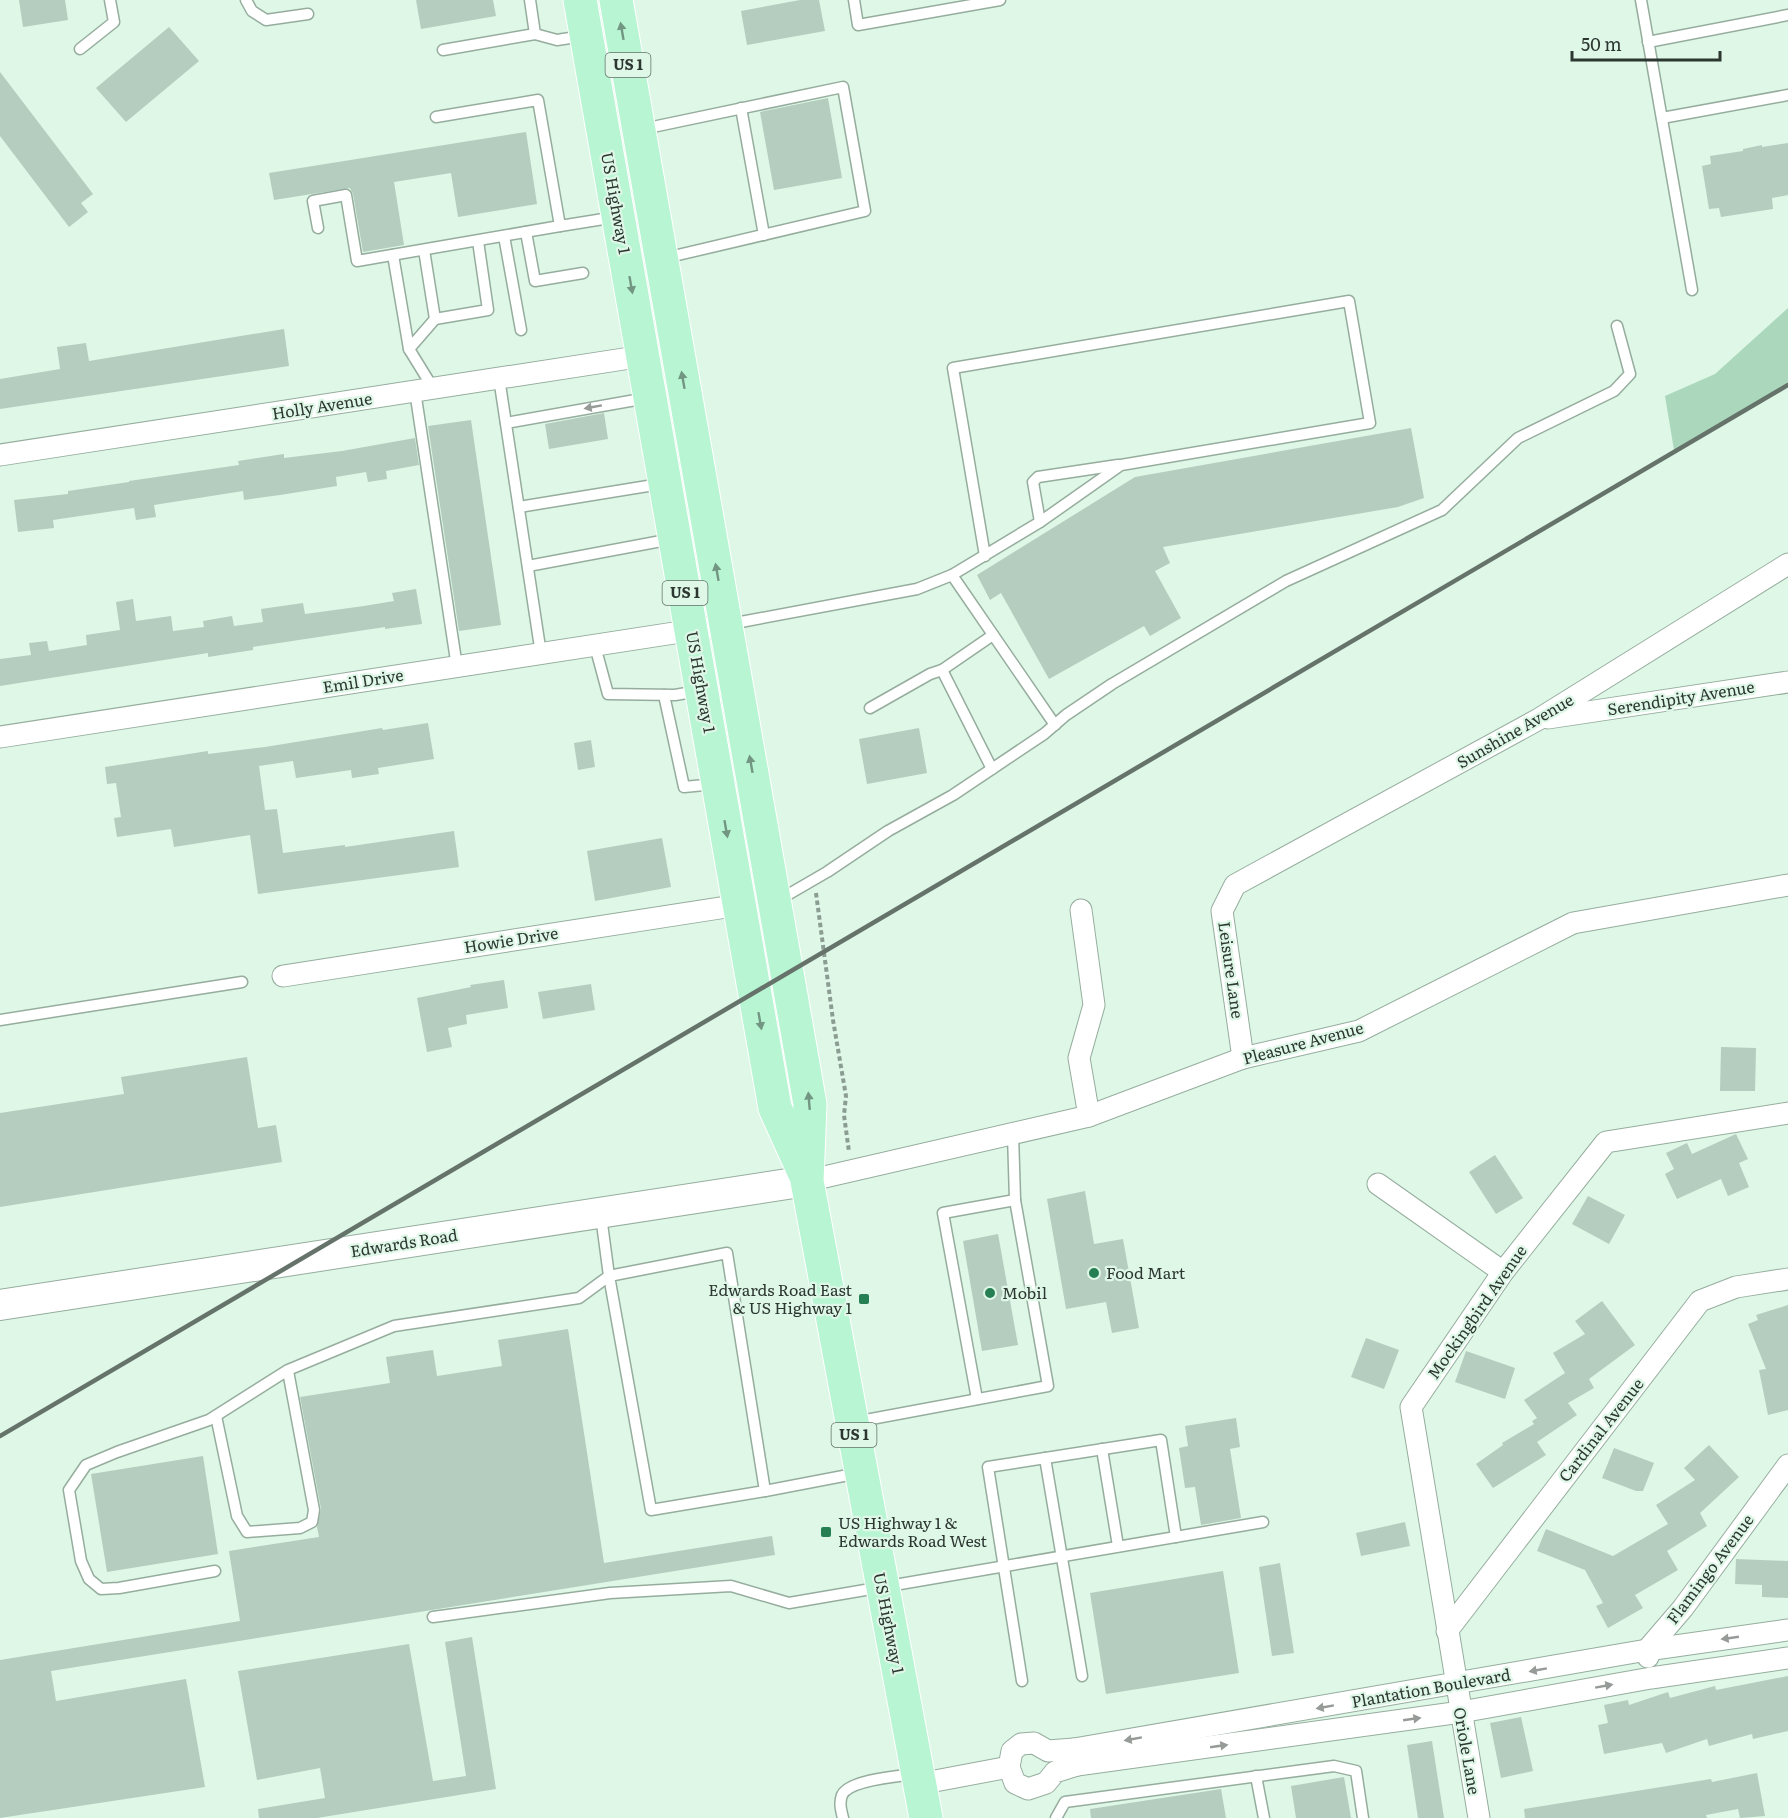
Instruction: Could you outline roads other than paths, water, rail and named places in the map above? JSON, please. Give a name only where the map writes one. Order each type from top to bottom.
[{"type":"main road","name":"US Highway 1","points":[[580,0],[775,1108],[807,1180]]},
{"type":"main road","name":"US Highway 1","points":[[616,0],[810,1104],[807,1180],[926,1818]]},
{"type":"main road","points":[[597,95],[611,97],[623,106],[639,130]]},
{"type":"main road","name":"Edwards Road","points":[[0,1305],[807,1180]]},
{"type":"street","name":"Holly Avenue","points":[[0,455],[643,356]]},
{"type":"street","name":"Sunshine Avenue","points":[[1235,885],[1539,719],[1788,564]]},
{"type":"street","name":"Emil Drive","points":[[0,737],[726,625]]},
{"type":"street","name":"Serendipity Avenue","points":[[1539,719],[1788,682]]},
{"type":"street","name":"Leisure Lane","points":[[1235,885],[1222,911],[1243,1058]]},
{"type":"street","name":"Pleasure Avenue","points":[[807,1180],[1089,1116],[1243,1058],[1359,1031],[1573,923],[1788,885]]},
{"type":"street","name":"Howie Drive","points":[[283,976],[739,904]]},
{"type":"street","points":[[1081,910],[1094,1005],[1079,1058],[1089,1116]]},
{"type":"street","name":"Mockingbird Avenue","points":[[1456,1684],[1411,1407],[1503,1272],[1606,1142],[1788,1113]]},
{"type":"street","points":[[1378,1184],[1503,1272]]},
{"type":"street","name":"Cardinal Avenue","points":[[1447,1631],[1700,1301],[1736,1287],[1788,1280]]},
{"type":"street","name":"Flamingo Avenue","points":[[1647,1650],[1683,1608],[1788,1465]]},
{"type":"street","name":"Plantation Boulevard","points":[[1788,1630],[1647,1650],[1456,1684],[1076,1757],[1055,1772],[1046,1783],[1028,1789],[1015,1783],[1009,1767],[1012,1751],[1022,1744],[1034,1743],[1048,1751],[1076,1757],[1461,1712],[1651,1678],[1788,1658]]},
{"type":"street","points":[[1647,1650],[1651,1678]]},
{"type":"street","name":"Oriole Lane","points":[[1456,1684],[1479,1818]]},
{"type":"street","points":[[918,1779],[1009,1767]]},
{"type":"lane","points":[[80,49],[114,22],[110,0]]},
{"type":"lane","points":[[246,0],[252,11],[266,20],[308,14]]},
{"type":"lane","points":[[530,0],[535,34]]},
{"type":"lane","points":[[854,0],[858,25],[1000,0]]},
{"type":"lane","points":[[1641,0],[1692,290]]},
{"type":"lane","points":[[1648,42],[1788,15]]},
{"type":"lane","points":[[443,50],[535,34],[557,40],[586,36]]},
{"type":"lane","points":[[639,130],[843,87],[865,211],[662,259]]},
{"type":"lane","points":[[1662,118],[1788,95]]},
{"type":"lane","points":[[436,117],[538,100],[560,226]]},
{"type":"lane","points":[[741,108],[764,235]]},
{"type":"lane","points":[[318,228],[313,201],[346,195],[357,261],[619,216]]},
{"type":"lane","points":[[526,232],[535,281],[583,273]]},
{"type":"lane","points":[[504,236],[521,330]]},
{"type":"lane","points":[[410,349],[435,319],[488,310],[478,241]]},
{"type":"lane","points":[[424,250],[435,319]]},
{"type":"lane","points":[[393,255],[410,349],[424,390],[457,667]]},
{"type":"lane","points":[[985,556],[953,368],[1349,301],[1370,423],[1038,477],[1033,482],[1040,522]]},
{"type":"lane","points":[[775,903],[888,831],[953,795],[1044,734],[1066,715],[1112,684],[1286,581],[1442,510],[1518,438],[1614,391],[1630,374],[1617,326]]},
{"type":"lane","points":[[499,378],[541,654]]},
{"type":"lane","points":[[506,423],[651,397]]},
{"type":"lane","points":[[726,625],[917,589],[952,575],[1040,522],[1121,465]]},
{"type":"lane","points":[[519,507],[666,483]]},
{"type":"lane","points":[[528,566],[676,538]]},
{"type":"lane","points":[[952,575],[1054,725]]},
{"type":"lane","points":[[870,708],[930,674],[942,670],[993,635]]},
{"type":"lane","points":[[595,646],[608,694],[664,695],[702,690]]},
{"type":"lane","points":[[942,670],[992,769]]},
{"type":"lane","points":[[664,695],[684,787],[718,784]]},
{"type":"lane","points":[[0,1020],[242,982]]},
{"type":"lane","points":[[851,1422],[1048,1386],[1015,1200],[1013,1134]]},
{"type":"lane","points":[[977,1399],[943,1213],[1015,1200]]},
{"type":"lane","points":[[601,1212],[609,1276],[651,1510],[861,1473]]},
{"type":"lane","points":[[214,1571],[119,1588],[101,1588],[89,1578],[81,1561],[69,1490],[86,1465],[216,1416],[288,1371],[394,1326],[579,1298],[609,1276],[727,1253],[765,1491]]},
{"type":"lane","points":[[216,1416],[237,1516],[247,1532],[300,1528],[312,1522],[314,1510],[288,1371]]},
{"type":"lane","points":[[1022,1681],[988,1467],[1161,1440],[1176,1537]]},
{"type":"lane","points":[[1102,1449],[1118,1546]]},
{"type":"lane","points":[[1045,1458],[1082,1676]]},
{"type":"lane","points":[[433,1617],[610,1593],[731,1586],[789,1603],[1263,1522]]},
{"type":"lane","points":[[1056,1818],[1065,1802],[1334,1766],[1356,1771],[1363,1818]]},
{"type":"lane","points":[[1256,1776],[1264,1818]]},
{"type":"lane","points":[[843,1818],[840,1805],[843,1794],[848,1788],[861,1783],[918,1779]]},
{"type":"railway","points":[[0,1436],[1788,385]]},
{"type":"place","name":"Food Mart","points":[[1094,1273]]},
{"type":"place","name":"Mobil","points":[[990,1293]]},
{"type":"place","name":"Edwards Road East & US Highway 1","points":[[864,1299]]},
{"type":"place","name":"US Highway 1 & Edwards Road West","points":[[826,1532]]}]
